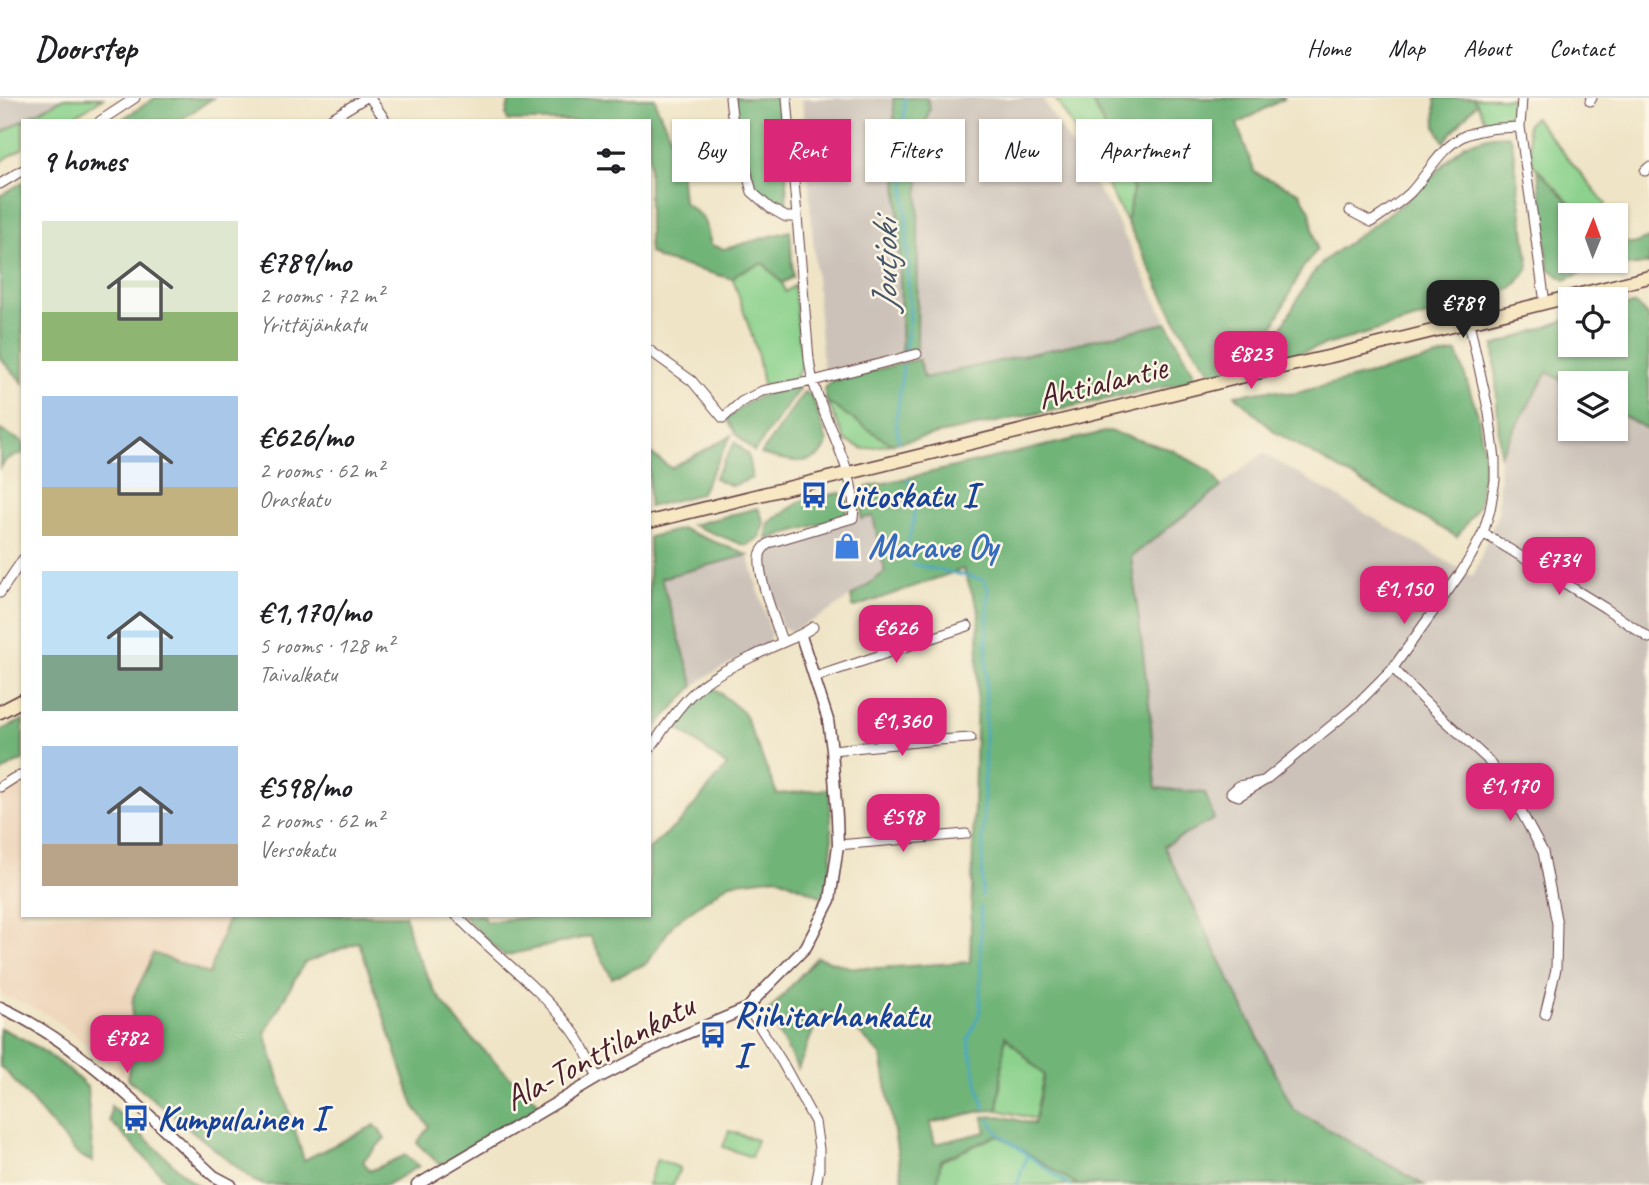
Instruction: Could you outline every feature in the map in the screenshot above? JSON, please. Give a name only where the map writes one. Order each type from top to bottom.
[{"type":"main road","name":"Ahtialantie","points":[[651,522],[1649,277]]},
{"type":"main road","points":[[0,712],[21,701]]},
{"type":"street","points":[[103,119],[135,98]]},
{"type":"street","points":[[331,119],[368,98],[384,119]]},
{"type":"street","points":[[730,98],[733,123],[752,192],[770,208],[786,217],[797,217]]},
{"type":"street","points":[[782,642],[762,577],[762,550],[769,543],[853,518],[854,508],[852,487],[813,381],[809,359],[787,98]]},
{"type":"street","points":[[1522,98],[1520,127],[1545,303]]},
{"type":"street","points":[[1350,211],[1371,222],[1410,193],[1459,139],[1487,130],[1520,127]]},
{"type":"street","points":[[0,184],[21,171]]},
{"type":"street","points":[[1264,781],[1353,708],[1393,668],[1460,574],[1483,533],[1492,500],[1495,458],[1489,413],[1469,322]]},
{"type":"street","points":[[651,351],[692,381],[723,418],[741,402],[762,391],[813,381],[917,354]]},
{"type":"street","points":[[1483,533],[1649,638]]},
{"type":"street","points":[[0,593],[21,562]]},
{"type":"street","points":[[815,677],[968,626]]},
{"type":"street","points":[[651,747],[693,693],[712,678],[782,642],[801,636],[813,627]]},
{"type":"street","name":"Ala-Tonttilankatu","points":[[417,1185],[598,1078],[674,1039],[748,1008],[806,947],[830,900],[838,845],[828,720],[801,636]]},
{"type":"street","points":[[1393,668],[1422,699],[1487,759],[1513,797],[1543,852],[1557,924],[1556,969],[1545,1014]]},
{"type":"street","points":[[832,751],[971,738]]},
{"type":"street","points":[[0,787],[21,776]]},
{"type":"street","points":[[838,845],[966,834]]},
{"type":"street","points":[[458,917],[569,1025],[582,1044],[598,1078]]},
{"type":"street","points":[[0,1007],[50,1034],[89,1062],[214,1175],[231,1185]]},
{"type":"street","points":[[748,1008],[815,1122],[820,1155],[816,1185]]},
{"type":"shaded area","points":[[0,98],[64,98],[21,119],[0,133]]},
{"type":"shaded area","points":[[802,98],[1042,98],[1055,119],[979,119],[979,182],[1062,182],[1062,130],[1076,153],[1076,182],[1094,182],[1114,215],[1167,323],[924,378],[916,349],[828,371],[823,367],[809,182],[851,182],[851,119],[804,119]]},
{"type":"shaded area","points":[[1547,372],[1558,378],[1558,441],[1628,441],[1628,418],[1649,430],[1649,1185],[1424,1185],[1293,1109],[1164,845],[1205,793],[1157,789],[1131,556],[1263,453],[1473,577],[1498,512],[1500,455]]},
{"type":"shaded area","points":[[873,515],[885,572],[833,609],[793,631],[782,628],[766,575],[766,550],[771,545]]},
{"type":"shaded area","points":[[748,555],[771,634],[768,643],[694,686],[661,578]]},
{"type":"shaded area","points":[[21,782],[21,917],[228,917],[209,974],[153,953],[133,997],[128,1079],[50,1015],[0,994],[0,793]]},
{"type":"green space","points":[[64,98],[103,98],[70,119],[26,119]]},
{"type":"green space","points":[[155,98],[213,98],[182,119],[122,119]]},
{"type":"green space","points":[[510,98],[655,98],[672,140],[672,182],[681,182],[683,202],[703,220],[711,245],[724,249],[790,231],[793,277],[782,283],[763,263],[737,273],[733,279],[659,259],[651,253],[651,119],[507,119]]},
{"type":"green space","points":[[735,98],[778,98],[780,119],[764,119],[764,182],[787,182],[786,206],[779,206],[755,187],[750,168],[750,119],[737,119]]},
{"type":"green space","points":[[893,98],[927,98],[930,109],[926,119],[894,119]]},
{"type":"green space","points":[[1055,98],[1091,98],[1101,119],[1076,119],[1076,131]]},
{"type":"green space","points":[[1091,98],[1285,98],[1237,124],[1255,173],[1299,192],[1310,211],[1317,250],[1302,269],[1254,365],[1213,374],[1175,319],[1127,222],[1133,189],[1130,182],[1212,182],[1212,119],[1101,119]]},
{"type":"green space","points":[[1435,98],[1473,98],[1477,103],[1444,142],[1436,127]]},
{"type":"green space","points":[[1473,98],[1512,98],[1510,115],[1485,121]]},
{"type":"green space","points":[[1534,117],[1605,203],[1568,201],[1533,165],[1527,125]]},
{"type":"green space","points":[[21,122],[21,149],[0,162],[0,133]]},
{"type":"green space","points":[[1508,135],[1512,141],[1529,267],[1517,284],[1500,295],[1274,360],[1266,355],[1311,276],[1326,259],[1405,202],[1465,144],[1491,136]]},
{"type":"green space","points":[[1538,169],[1571,203],[1558,203],[1558,273],[1581,273],[1565,280],[1548,268]]},
{"type":"green space","points":[[897,182],[919,182],[917,349],[902,353]]},
{"type":"green space","points":[[1105,182],[1130,182],[1133,189],[1127,222]]},
{"type":"green space","points":[[21,183],[21,381],[0,358],[0,196]]},
{"type":"green space","points":[[1649,238],[1649,264],[1628,266],[1628,243],[1633,244]]},
{"type":"green space","points":[[763,263],[782,283],[785,292],[794,286],[802,367],[794,380],[763,385],[757,351],[733,279],[737,273]]},
{"type":"green space","points":[[1636,304],[1649,318],[1649,430],[1628,418],[1628,371],[1558,371],[1558,378],[1547,372],[1500,455],[1494,346],[1558,322],[1558,357],[1628,357],[1628,306]]},
{"type":"green space","points":[[1167,323],[1196,377],[1188,382],[891,444],[827,402],[824,389],[832,381],[919,359],[924,378]]},
{"type":"green space","points":[[1457,352],[1478,415],[1484,457],[1479,505],[1457,537],[1275,432],[1235,395],[1270,390],[1292,394]]},
{"type":"green space","points":[[794,387],[799,389],[754,452],[737,435],[727,419],[758,397]]},
{"type":"green space","points":[[804,392],[812,396],[827,442],[823,451],[817,457],[799,461],[761,454]]},
{"type":"green space","points":[[827,402],[891,444],[864,449],[846,441]]},
{"type":"green space","points":[[0,430],[21,441],[21,454],[7,459],[0,468]]},
{"type":"green space","points":[[1109,431],[1172,450],[1211,472],[1221,487],[1131,557],[1150,711],[1156,788],[1205,793],[1214,819],[1164,846],[1293,1109],[1424,1185],[1078,1185],[998,1135],[941,1160],[937,1185],[903,1185],[881,1055],[849,1022],[821,1011],[798,1069],[767,1013],[817,957],[849,967],[879,968],[970,962],[979,611],[963,569],[853,608],[851,597],[885,572],[873,516],[861,519],[863,488]],"holes":[[[1005,1036],[1044,1075],[1034,1124],[1000,1116],[983,1117],[986,1132],[935,1144],[930,1123],[981,1111],[998,1110]]]},
{"type":"green space","points":[[731,436],[700,494],[651,506],[651,453],[671,468]]},
{"type":"green space","points":[[735,442],[748,455],[752,478],[732,486],[714,478]]},
{"type":"green space","points":[[840,493],[848,501],[842,518],[766,539],[769,522],[805,499]]},
{"type":"green space","points":[[758,508],[764,522],[760,537],[746,546],[692,525]]},
{"type":"green space","points":[[682,529],[748,555],[661,578],[694,686],[661,721],[651,736],[651,537]]},
{"type":"green space","points":[[713,687],[744,713],[777,794],[829,789],[832,838],[825,898],[777,877],[730,883],[674,923],[646,964],[612,978],[590,936],[504,956],[464,917],[484,917],[486,922],[528,917],[651,917],[651,847],[682,820],[727,766],[675,726],[697,698]]},
{"type":"green space","points":[[21,721],[21,762],[0,773],[0,731]]},
{"type":"green space","points":[[228,917],[405,917],[411,942],[435,992],[467,1033],[541,1105],[440,1165],[417,1143],[429,1126],[414,1106],[359,942],[304,963],[265,1033],[304,1160],[375,1125],[385,1138],[363,1161],[370,1171],[406,1155],[419,1166],[386,1185],[264,1185],[254,1181],[128,1079],[133,997],[153,953],[209,974]]},
{"type":"green space","points":[[0,1028],[46,1053],[87,1087],[93,1162],[78,1155],[0,1067]]},
{"type":"green space","points":[[1004,1035],[1044,1075],[1035,1119],[998,1110]]},
{"type":"green space","points":[[111,1106],[198,1185],[171,1185],[110,1121]]},
{"type":"green space","points":[[729,1131],[757,1140],[751,1157],[723,1147]]},
{"type":"green space","points":[[998,1135],[1078,1185],[936,1185],[941,1161]]},
{"type":"green space","points":[[657,1159],[680,1168],[673,1185],[648,1185]]},
{"type":"waterway","name":"Joutjoki","points":[[905,98],[903,131],[910,319],[905,350]]},
{"type":"waterway","name":"Joutjoki","points":[[899,442],[896,423],[903,366]]},
{"type":"waterway","name":"Joutjoki","points":[[905,549],[914,514],[908,479]]},
{"type":"waterway","name":"Joutjoki","points":[[912,564],[984,580],[988,588],[982,896]]},
{"type":"waterway","name":"Joutjoki","points":[[981,907],[980,1012],[968,1040],[985,1108]]},
{"type":"waterway","name":"Joutjoki","points":[[990,1120],[998,1133],[1069,1185]]},
{"type":"waterway","name":"Joutjoki","points":[[1017,1185],[1027,1155]]},
{"type":"place","name":"Liitoskatu I","points":[[814,495]]},
{"type":"place","name":"Marave Oy","points":[[847,546]]},
{"type":"place","name":"Riihitarhankatu I","points":[[713,1035]]},
{"type":"place","name":"Kumpulainen I","points":[[136,1118]]}]
